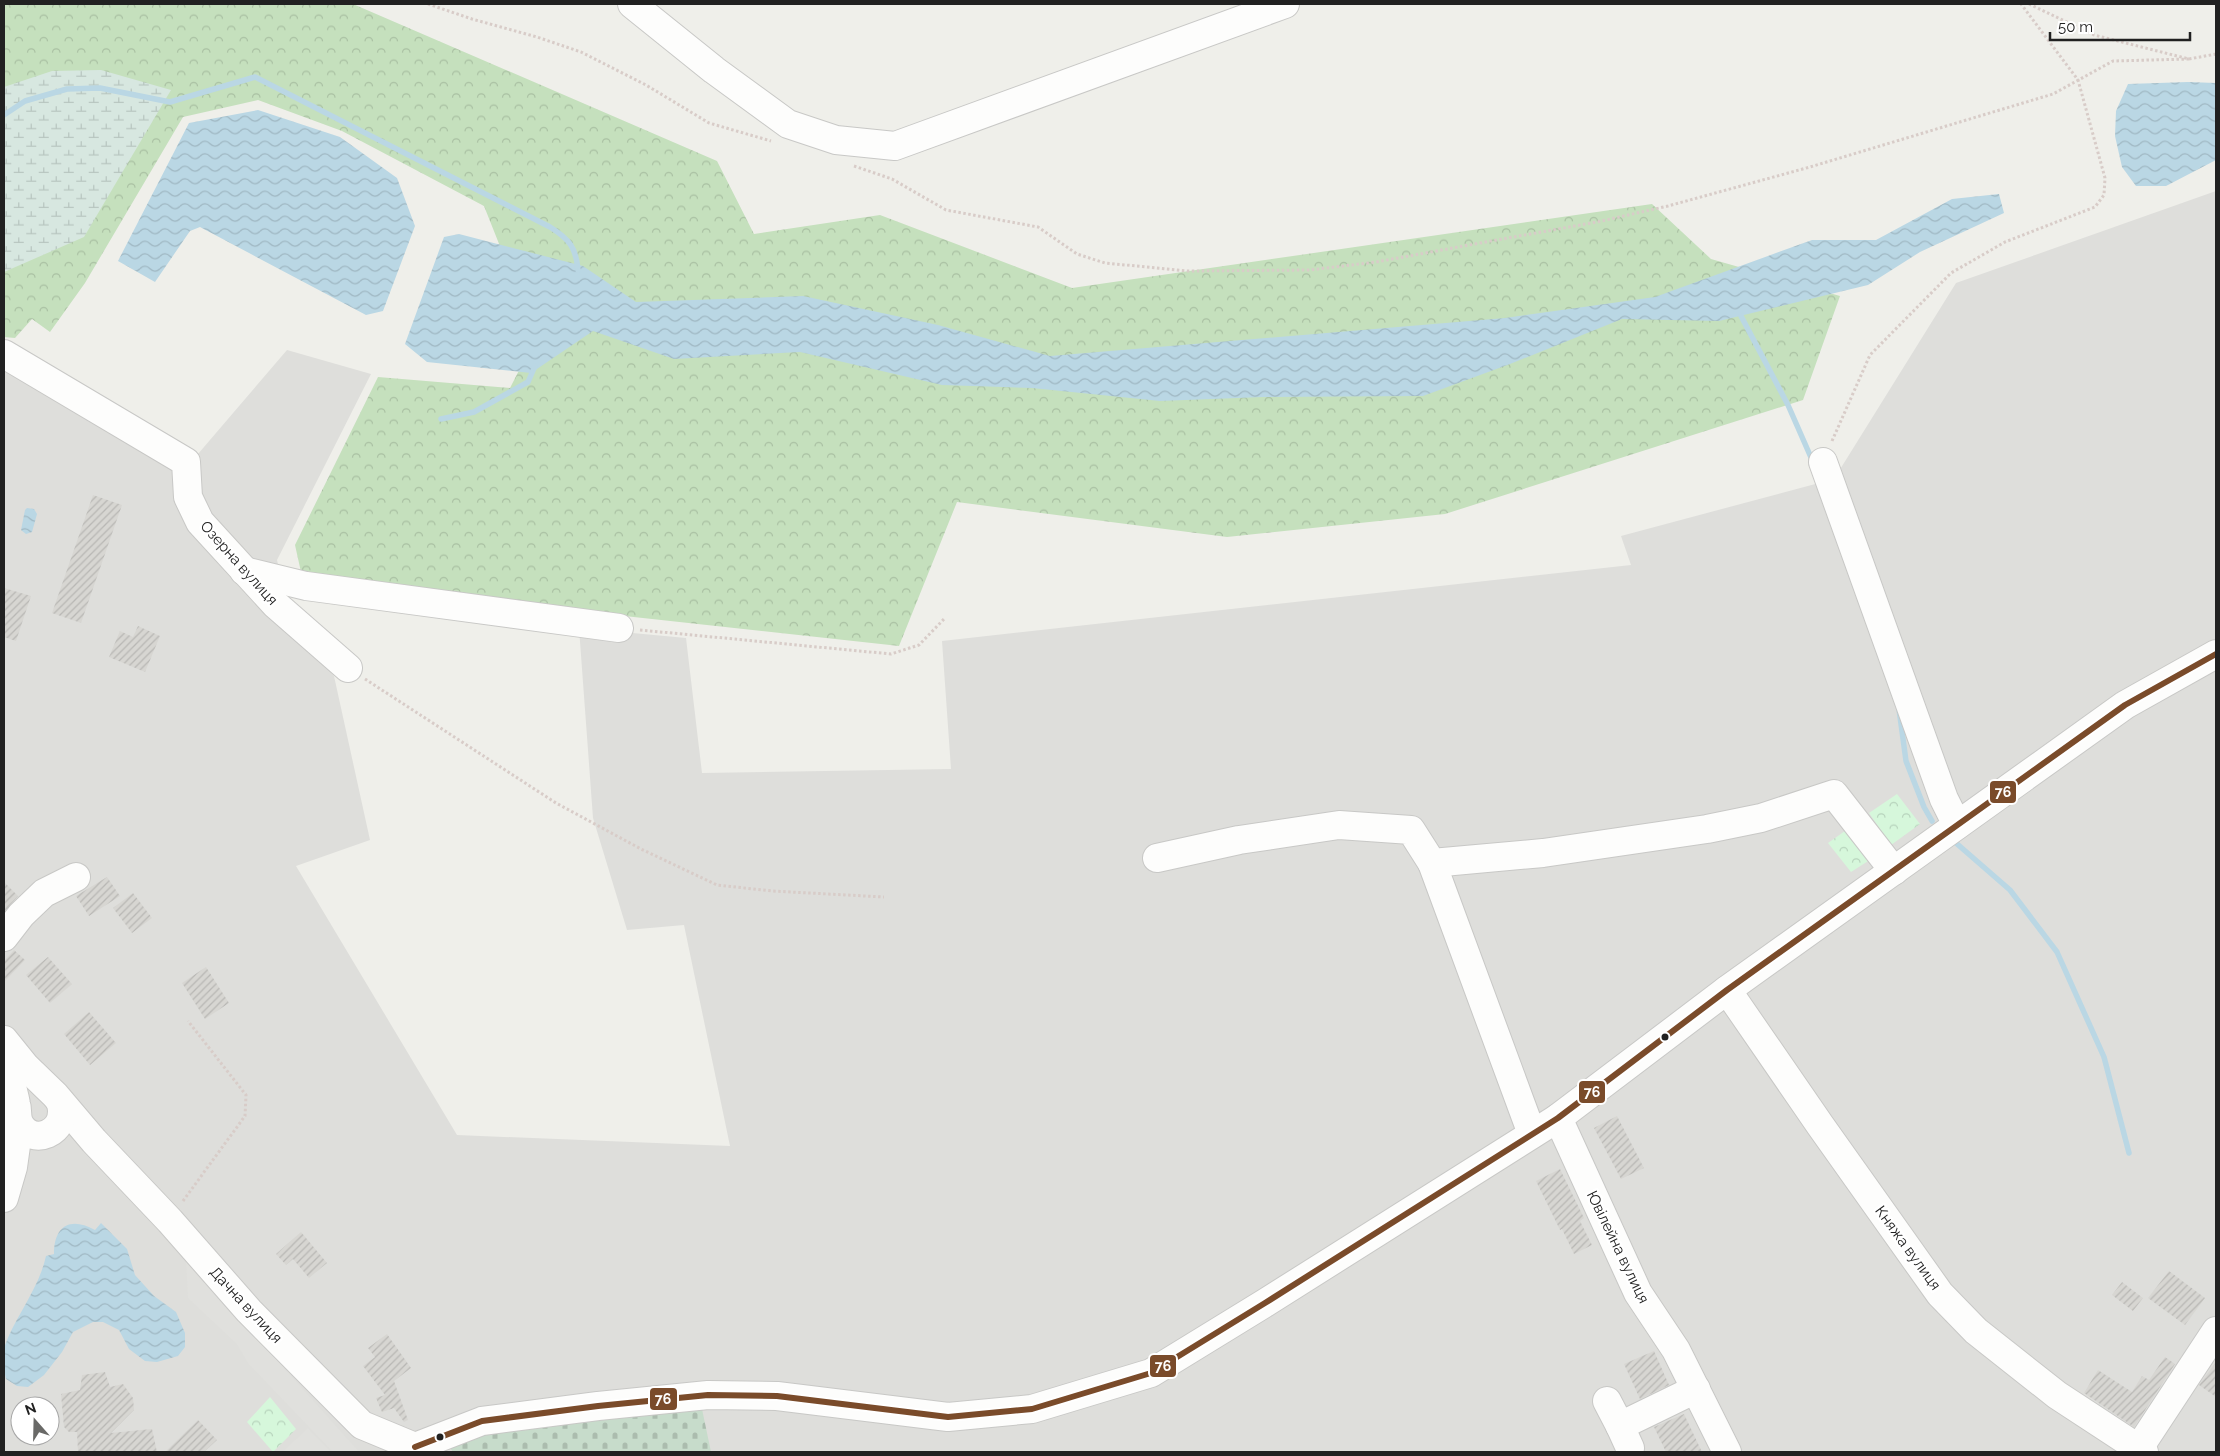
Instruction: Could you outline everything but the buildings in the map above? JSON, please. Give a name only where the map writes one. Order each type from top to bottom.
[{"type":"street","points":[[632,4],[714,70],[788,124],[836,140],[895,146],[1285,4]]},
{"type":"street","name":"Озерна вулиця","points":[[4,354],[186,462],[188,497],[200,522],[276,605],[348,668]]},
{"type":"street","points":[[1823,462],[1944,799],[1957,825]]},
{"type":"street","points":[[244,571],[306,586],[619,628]]},
{"type":"street","points":[[417,1450],[482,1421],[598,1406],[708,1395],[777,1396],[948,1417],[1032,1409],[1151,1373],[1558,1118],[1727,990],[2126,704],[2216,654]]},
{"type":"street","points":[[1432,863],[1543,853],[1706,830],[1761,818],[1834,794],[1894,871]]},
{"type":"street","points":[[1157,858],[1239,840],[1339,825],[1411,830],[1432,863],[1532,1134]]},
{"type":"street","points":[[4,937],[21,915],[44,893],[76,877]]},
{"type":"street","name":"Княжа вулиця","points":[[1727,990],[1820,1126],[1940,1294],[1976,1331],[2057,1395],[2142,1450]]},
{"type":"street","name":"Дачна вулиця","points":[[4,1040],[25,1066],[58,1099],[94,1141],[170,1221],[248,1311],[362,1425],[417,1450]]},
{"type":"street","points":[[4,1058],[18,1115],[26,1132],[37,1135],[68,1132],[94,1141]]},
{"type":"street","points":[[4,1198],[13,1167],[21,1098],[28,1092],[37,1089],[47,1090],[58,1099],[62,1119],[50,1133],[20,1155],[13,1167]]},
{"type":"street","name":"Ювілейна вулиця","points":[[1558,1118],[1638,1293],[1676,1350],[1727,1452]]},
{"type":"street","points":[[2142,1450],[2216,1331]]},
{"type":"street","points":[[1607,1401],[1625,1437],[1696,1389]]},
{"type":"path","points":[[428,4],[472,19],[537,36],[581,52],[646,85],[709,123],[777,143]]},
{"type":"path","points":[[1823,462],[1870,355],[1952,273],[2005,242],[2095,207],[2104,195],[2105,178],[2078,80],[2022,4]]},
{"type":"path","points":[[2029,4],[2094,35],[2189,59]]},
{"type":"path","points":[[851,166],[892,179],[946,210],[1038,227],[1077,254],[1105,263],[1188,271],[1310,270],[1376,262],[1597,222],[1668,206],[2053,94],[2113,61],[2189,59],[2216,54]]},
{"type":"path","points":[[619,628],[892,654],[920,645],[944,619]]},
{"type":"path","points":[[348,668],[556,803],[641,849],[717,885],[772,891],[884,897]]},
{"type":"path","points":[[170,1221],[194,1184],[245,1116],[246,1095],[188,1021]]},
{"type":"shaded area","points":[[2216,191],[2216,1452],[4,1452],[4,339],[198,454],[287,350],[371,374],[277,560],[292,626],[334,676],[370,840],[296,866],[457,1135],[730,1146],[684,925],[627,930],[593,818],[579,628],[686,638],[702,773],[951,769],[942,641],[1631,565],[1621,536],[1834,479],[1956,283]]},
{"type":"shaded area","points":[[186,1259],[359,1452],[333,1452],[248,1363],[237,1344],[188,1298]]},
{"type":"shaded area","points":[[308,1428],[331,1452],[282,1452]]},
{"type":"green space","points":[[4,4],[353,4],[717,161],[754,234],[880,215],[1072,288],[1652,204],[1711,259],[1840,296],[1803,400],[1445,514],[1227,537],[957,502],[899,646],[303,581],[295,545],[378,377],[510,388],[536,337],[484,206],[342,131],[258,100],[183,117],[85,283],[50,332],[32,319],[15,338],[4,337]]},
{"type":"green space","points":[[101,70],[171,90],[84,237],[4,272],[4,87],[52,71]]},
{"type":"green space","points":[[1897,794],[1920,824],[1891,845],[1869,813]]},
{"type":"green space","points":[[1852,826],[1876,856],[1851,872],[1828,843]]},
{"type":"green space","points":[[270,1397],[296,1429],[273,1452],[247,1422]]},
{"type":"green space","points":[[702,1409],[711,1452],[453,1452],[448,1445],[453,1435]]},
{"type":"water","points":[[2216,83],[2216,160],[2166,186],[2136,186],[2122,167],[2115,136],[2116,111],[2128,84]]},
{"type":"water","points":[[258,110],[340,137],[397,178],[415,226],[383,311],[366,315],[200,227],[190,231],[155,282],[118,261],[189,123]]},
{"type":"water","points":[[1999,194],[2004,213],[1920,252],[1868,285],[1719,321],[1622,319],[1510,364],[1423,396],[1263,397],[1160,401],[1032,388],[942,385],[800,352],[674,359],[593,331],[531,373],[427,362],[405,344],[444,237],[459,234],[583,266],[636,302],[803,296],[938,325],[1050,356],[1505,318],[1655,297],[1812,240],[1876,240],[1952,199]]},
{"type":"water","points":[[27,508],[34,509],[37,514],[32,532],[26,534],[21,530]]},
{"type":"water","points":[[101,1223],[127,1249],[135,1275],[154,1296],[176,1312],[185,1333],[185,1347],[178,1356],[157,1362],[145,1361],[129,1349],[119,1330],[103,1322],[93,1322],[73,1332],[62,1352],[44,1375],[28,1387],[17,1386],[6,1379],[3,1352],[8,1337],[38,1280],[46,1256],[54,1254],[57,1236],[65,1226],[78,1224],[95,1230]]},
{"type":"waterway","points":[[4,115],[25,101],[67,89],[100,88],[170,102],[255,77],[550,227],[570,244],[575,255],[578,270]]},
{"type":"waterway","points":[[1741,316],[1788,405],[1813,462]]},
{"type":"waterway","points":[[441,419],[474,412],[528,382],[535,366]]},
{"type":"waterway","points":[[1899,709],[1906,761],[1924,807],[1932,821]]},
{"type":"waterway","points":[[1956,843],[2010,890],[2057,952],[2104,1057],[2129,1153]]},
{"type":"transit line","name":"76","points":[[415,1447],[482,1421],[598,1406],[708,1395],[777,1396],[948,1417],[1032,1409],[1151,1373],[1558,1118],[1727,990],[2125,705],[2216,654]]}]
